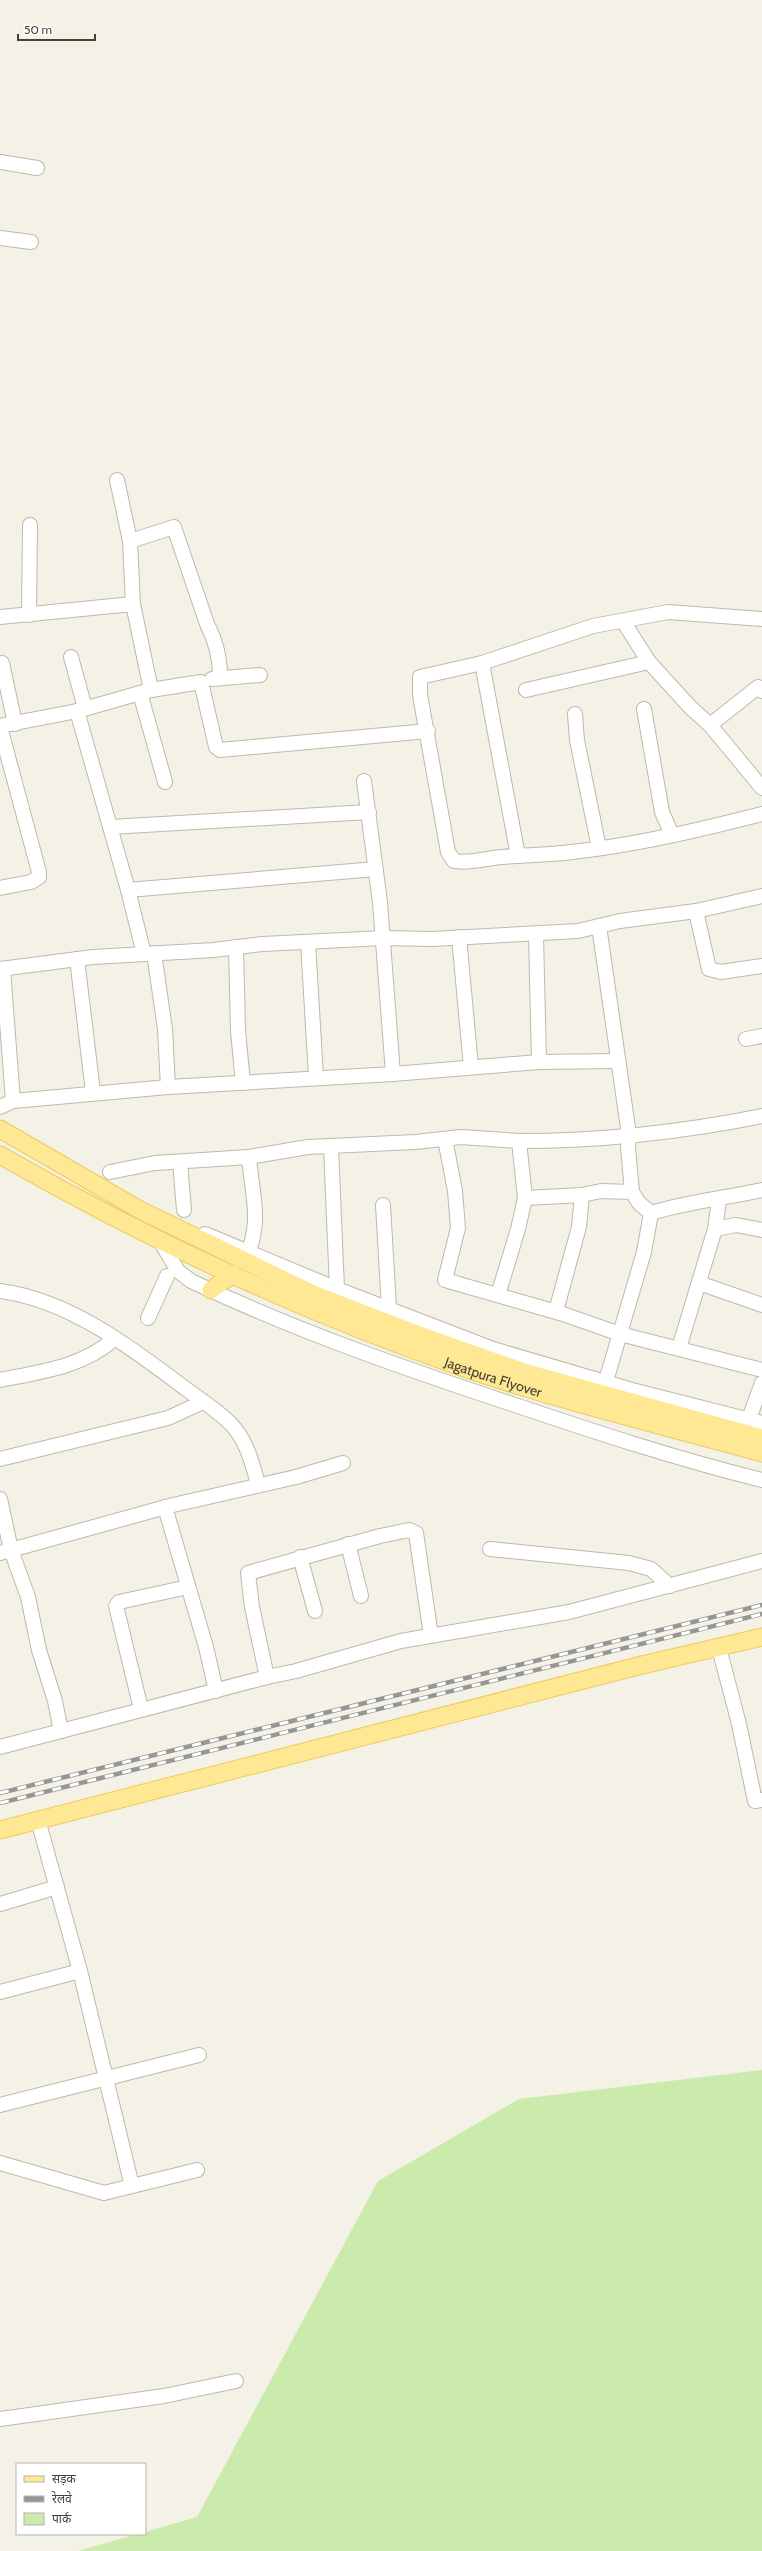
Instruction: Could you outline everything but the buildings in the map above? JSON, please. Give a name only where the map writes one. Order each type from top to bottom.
[{"type":"main road","points":[[0,1129],[92,1183],[242,1262]]},
{"type":"main road","points":[[0,1155],[77,1199],[160,1241],[242,1262]]},
{"type":"main road","points":[[211,1290],[242,1262]]},
{"type":"main road","name":"Jagatpura Flyover","points":[[242,1262],[308,1300],[387,1340],[467,1368],[762,1453]]},
{"type":"main road","name":"Jagatpura Flyover","points":[[308,1300],[419,1335],[528,1373],[762,1438]]},
{"type":"main road","points":[[0,1830],[762,1637]]},
{"type":"street","points":[[0,162],[37,168]]},
{"type":"street","points":[[0,238],[31,242]]},
{"type":"street","points":[[117,480],[130,541],[133,604],[146,691],[165,782]]},
{"type":"street","points":[[29,615],[30,525]]},
{"type":"street","points":[[130,541],[174,527],[207,624],[215,639],[219,655],[220,677]]},
{"type":"street","points":[[0,617],[133,604]]},
{"type":"street","points":[[762,619],[668,612],[593,626],[482,663],[420,677],[420,695],[428,731],[450,857],[461,863],[599,848],[672,836],[762,814]]},
{"type":"street","points":[[623,621],[649,662],[691,708],[710,725],[762,788]]},
{"type":"street","points":[[71,657],[81,710],[110,827],[128,890],[149,953],[165,1029],[168,1086]]},
{"type":"street","points":[[526,690],[649,662]]},
{"type":"street","points":[[2,663],[15,724]]},
{"type":"street","points":[[482,663],[518,856]]},
{"type":"street","points":[[0,888],[34,882],[39,877],[40,872],[0,727],[81,710],[146,691],[201,682],[220,677],[260,675]]},
{"type":"street","points":[[201,682],[218,750],[428,731]]},
{"type":"street","points":[[710,725],[758,687],[762,691]]},
{"type":"street","points":[[644,708],[662,812],[672,836]]},
{"type":"street","points":[[575,714],[577,740],[599,848]]},
{"type":"street","points":[[364,781],[370,812],[384,938],[393,1074]]},
{"type":"street","points":[[110,827],[370,812]]},
{"type":"street","points":[[128,890],[376,869]]},
{"type":"street","points":[[618,1061],[539,1062],[393,1074],[168,1086],[92,1092],[6,1104],[2,969],[77,959],[308,942],[384,938],[459,938],[536,935],[578,931],[620,921],[696,911],[762,896]]},
{"type":"street","points":[[696,911],[709,969],[721,972],[762,966]]},
{"type":"street","points":[[599,926],[612,1004],[618,1061],[629,1135],[628,1147],[632,1192],[639,1203],[651,1213]]},
{"type":"street","points":[[536,935],[539,1062]]},
{"type":"street","points":[[459,938],[471,1067]]},
{"type":"street","points":[[308,942],[316,1077]]},
{"type":"street","points":[[236,947],[238,1032],[243,1083]]},
{"type":"street","points":[[77,959],[92,1092]]},
{"type":"street","points":[[746,1039],[762,1036]]},
{"type":"street","points":[[110,1172],[135,1166],[249,1156],[308,1147],[331,1147],[461,1137],[519,1141],[558,1141],[629,1135],[762,1116]]},
{"type":"street","points":[[445,1139],[455,1191],[458,1228],[445,1280],[556,1312],[620,1334],[762,1370]]},
{"type":"street","points":[[498,1295],[518,1229],[525,1198],[519,1141]]},
{"type":"street","points":[[331,1147],[337,1289]]},
{"type":"street","points":[[249,1156],[256,1212],[254,1242],[242,1262],[337,1289],[493,1349],[756,1421],[762,1383]]},
{"type":"street","points":[[180,1162],[184,1210]]},
{"type":"street","points":[[651,1213],[681,1204],[719,1200],[762,1190]]},
{"type":"street","points":[[525,1198],[582,1195],[601,1191],[632,1192]]},
{"type":"street","points":[[556,1312],[579,1227],[582,1195]]},
{"type":"street","points":[[680,1348],[715,1229],[719,1200]]},
{"type":"street","points":[[383,1205],[389,1308]]},
{"type":"street","points":[[606,1381],[644,1252],[651,1213]]},
{"type":"street","points":[[715,1229],[736,1225],[762,1230]]},
{"type":"street","points":[[160,1241],[178,1271],[211,1290],[288,1324],[442,1381],[636,1445],[762,1480]]},
{"type":"street","points":[[148,1318],[167,1276]]},
{"type":"street","points":[[699,1283],[762,1305]]},
{"type":"street","points":[[0,1290],[54,1306],[114,1339],[203,1402],[231,1425],[248,1450],[258,1484]]},
{"type":"street","points":[[0,1380],[65,1366],[102,1349],[114,1339]]},
{"type":"street","points":[[0,1458],[168,1418],[203,1402]]},
{"type":"street","points":[[6,1551],[165,1507],[296,1476],[343,1463]]},
{"type":"street","points":[[0,1498],[6,1551],[28,1597],[39,1650],[55,1701],[61,1731]]},
{"type":"street","points":[[165,1507],[216,1691]]},
{"type":"street","points":[[267,1676],[247,1575],[250,1571],[348,1544],[409,1530],[416,1533],[431,1636]]},
{"type":"street","points":[[348,1544],[361,1596]]},
{"type":"street","points":[[490,1549],[617,1560],[651,1569],[670,1586]]},
{"type":"street","points":[[300,1557],[315,1611]]},
{"type":"street","points":[[0,1746],[216,1691],[267,1676],[296,1672],[401,1641],[569,1612],[762,1561]]},
{"type":"street","points":[[141,1709],[116,1606],[119,1602],[188,1587]]},
{"type":"street","points":[[718,1648],[739,1724],[755,1801],[762,1800]]},
{"type":"street","points":[[38,1820],[80,1970],[104,2078],[132,2186]]},
{"type":"street","points":[[0,1904],[57,1887]]},
{"type":"street","points":[[0,1992],[80,1970]]},
{"type":"street","points":[[0,2105],[199,2055]]},
{"type":"street","points":[[0,2163],[104,2193],[197,2170]]},
{"type":"street","points":[[0,2419],[164,2396],[236,2381]]},
{"type":"green space","points":[[762,2070],[762,2551],[78,2551],[134,2535],[146,2535],[146,2532],[197,2517],[378,2181],[519,2099]]},
{"type":"railway","points":[[0,1793],[762,1605]]},
{"type":"railway","points":[[0,1803],[762,1614]]}]
